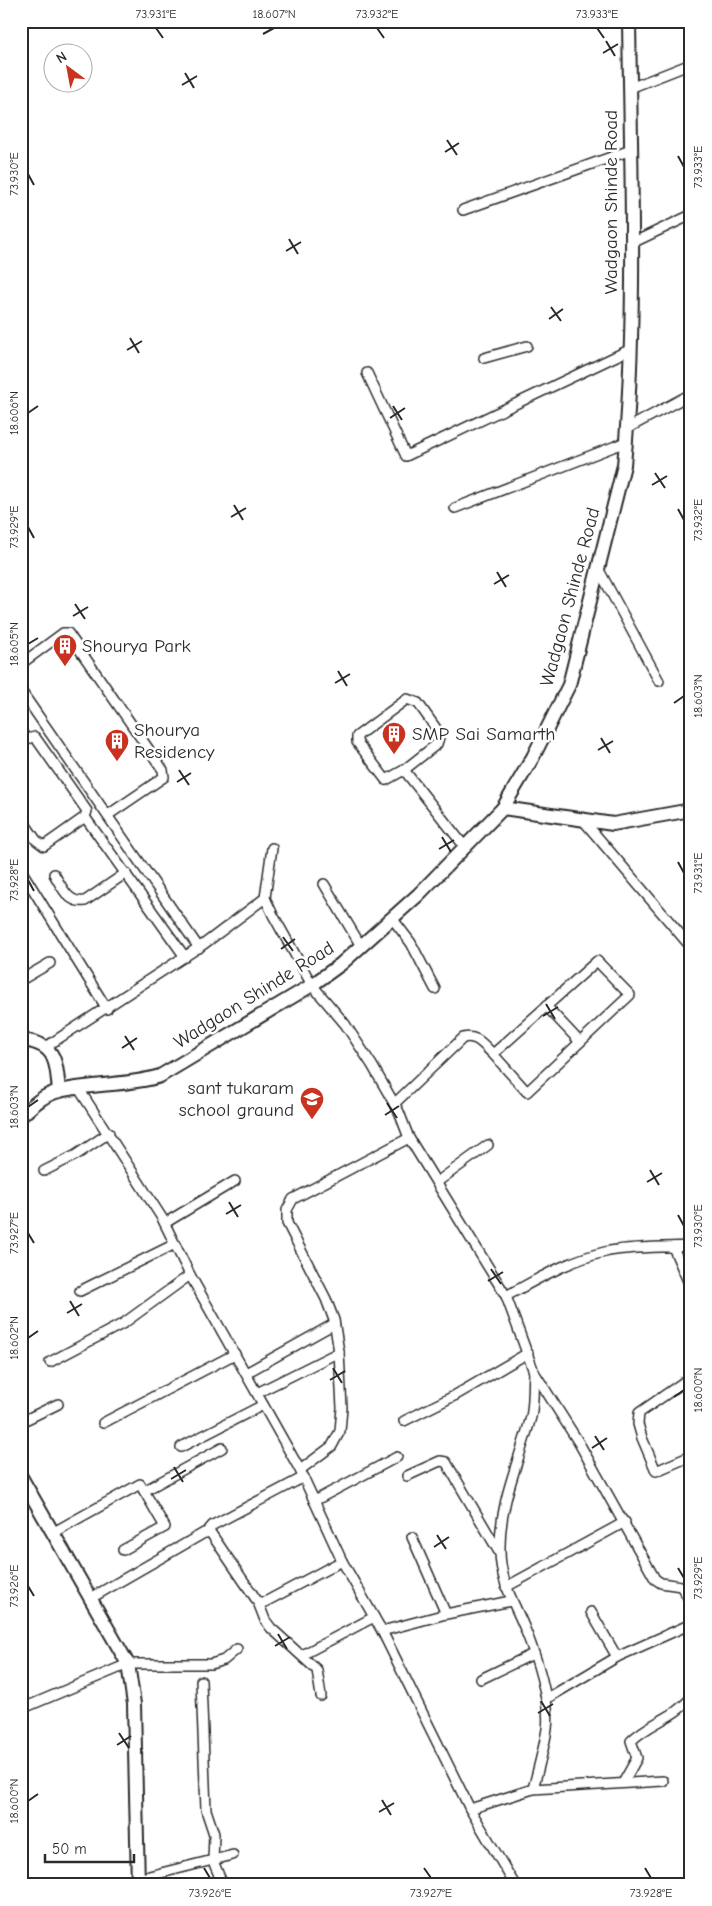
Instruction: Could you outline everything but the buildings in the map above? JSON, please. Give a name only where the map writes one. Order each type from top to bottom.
[{"type":"street","name":"Wadgaon Shinde Road","points":[[59,1091],[144,1081],[160,1076],[312,985],[361,946],[392,918],[503,808],[533,757],[569,685],[624,465],[628,428],[632,243],[629,21]]},
{"type":"street","points":[[630,88],[691,64]]},
{"type":"street","points":[[463,210],[631,150]]},
{"type":"street","points":[[632,243],[691,215]]},
{"type":"street","points":[[484,358],[528,346]]},
{"type":"street","points":[[367,373],[406,456],[629,350]]},
{"type":"street","points":[[628,428],[691,394]]},
{"type":"street","points":[[455,508],[626,442]]},
{"type":"street","points":[[599,570],[659,681]]},
{"type":"street","points":[[21,664],[63,632],[68,633],[163,770],[164,776],[161,780],[108,816]]},
{"type":"street","points":[[21,691],[199,948]]},
{"type":"street","points":[[407,699],[418,703],[440,734],[437,744],[404,770],[386,780],[359,747],[356,739],[357,736],[407,699]]},
{"type":"street","points":[[21,818],[39,844],[44,846],[85,817],[87,811],[35,736],[23,738]]},
{"type":"street","points":[[404,770],[465,847]]},
{"type":"street","points":[[503,808],[613,824],[691,810]]},
{"type":"street","points":[[85,817],[186,957]]},
{"type":"street","points":[[583,820],[691,947]]},
{"type":"street","points":[[272,848],[265,898],[312,985],[345,1024],[394,1104],[409,1138],[506,1296],[534,1372],[579,1443],[625,1522],[655,1579],[661,1583],[680,1586],[691,1602]]},
{"type":"street","points":[[21,870],[107,1009]]},
{"type":"street","points":[[54,874],[71,900],[77,902],[85,900],[126,873]]},
{"type":"street","points":[[324,884],[361,946]]},
{"type":"street","points":[[47,1046],[186,957],[265,898]]},
{"type":"street","points":[[392,918],[410,943],[435,989]]},
{"type":"street","points":[[394,1104],[463,1038],[470,1036],[476,1038],[493,1054],[527,1092],[630,995],[597,961],[493,1054]]},
{"type":"street","points":[[21,980],[50,963]]},
{"type":"street","points":[[546,1006],[580,1042]]},
{"type":"street","points":[[21,1040],[35,1041],[47,1046],[52,1054],[59,1091],[37,1102],[21,1116]]},
{"type":"street","points":[[79,1089],[109,1133],[164,1223],[190,1275],[302,1473],[342,1560],[382,1631],[470,1809],[515,1885]]},
{"type":"street","points":[[44,1171],[109,1133]]},
{"type":"street","points":[[91,1598],[206,1533],[213,1525],[302,1473],[332,1446],[340,1431],[342,1408],[339,1352],[334,1324],[326,1299],[287,1223],[287,1210],[293,1199],[409,1138]]},
{"type":"street","points":[[436,1182],[488,1145]]},
{"type":"street","points":[[164,1223],[235,1181]]},
{"type":"street","points":[[80,1292],[175,1244]]},
{"type":"street","points":[[506,1296],[555,1270],[605,1252],[637,1248],[691,1246]]},
{"type":"street","points":[[673,1248],[691,1288]]},
{"type":"street","points":[[50,1362],[124,1323],[190,1275]]},
{"type":"street","points":[[246,1373],[334,1324]]},
{"type":"street","points":[[257,1393],[339,1352]]},
{"type":"street","points":[[404,1421],[454,1396],[528,1353]]},
{"type":"street","points":[[104,1423],[235,1354]]},
{"type":"street","points":[[533,1789],[547,1728],[546,1700],[525,1629],[506,1587],[500,1553],[500,1533],[508,1484],[519,1459],[531,1415],[534,1372]]},
{"type":"street","points":[[691,1377],[639,1413],[638,1424],[656,1471],[691,1456]]},
{"type":"street","points":[[21,1422],[58,1404]]},
{"type":"street","points":[[181,1447],[264,1405]]},
{"type":"street","points":[[144,1491],[222,1448]]},
{"type":"street","points":[[314,1500],[396,1457]]},
{"type":"street","points":[[407,1476],[440,1461],[446,1462],[500,1553]]},
{"type":"street","points":[[21,1477],[128,1664],[134,1704],[137,1882],[233,1856]]},
{"type":"street","points":[[54,1532],[140,1484],[165,1527],[123,1550]]},
{"type":"street","points":[[506,1587],[625,1522]]},
{"type":"street","points":[[206,1533],[210,1532],[216,1538],[252,1597],[258,1602],[265,1620],[317,1670],[321,1696]]},
{"type":"street","points":[[412,1537],[446,1614]]},
{"type":"street","points":[[258,1602],[265,1602],[342,1560]]},
{"type":"street","points":[[382,1631],[446,1614],[511,1601]]},
{"type":"street","points":[[591,1612],[617,1657]]},
{"type":"street","points":[[302,1654],[374,1617]]},
{"type":"street","points":[[546,1700],[617,1657],[691,1624]]},
{"type":"street","points":[[21,1709],[128,1664],[211,1664],[224,1660],[237,1649]]},
{"type":"street","points":[[481,1679],[533,1654]]},
{"type":"street","points":[[201,1681],[206,1810],[214,1834],[213,1862],[223,1885]]},
{"type":"street","points":[[623,1783],[637,1758],[631,1741],[641,1732],[670,1717],[691,1698]]},
{"type":"street","points":[[470,1809],[533,1789],[663,1781]]},
{"type":"place","name":"Shourya Park","points":[[65,667]]},
{"type":"place","name":"SMP Sai Samarth","points":[[394,755]]},
{"type":"place","name":"Shourya Residency","points":[[117,762]]},
{"type":"place","name":"sant tukaram school graund","points":[[312,1120]]}]
